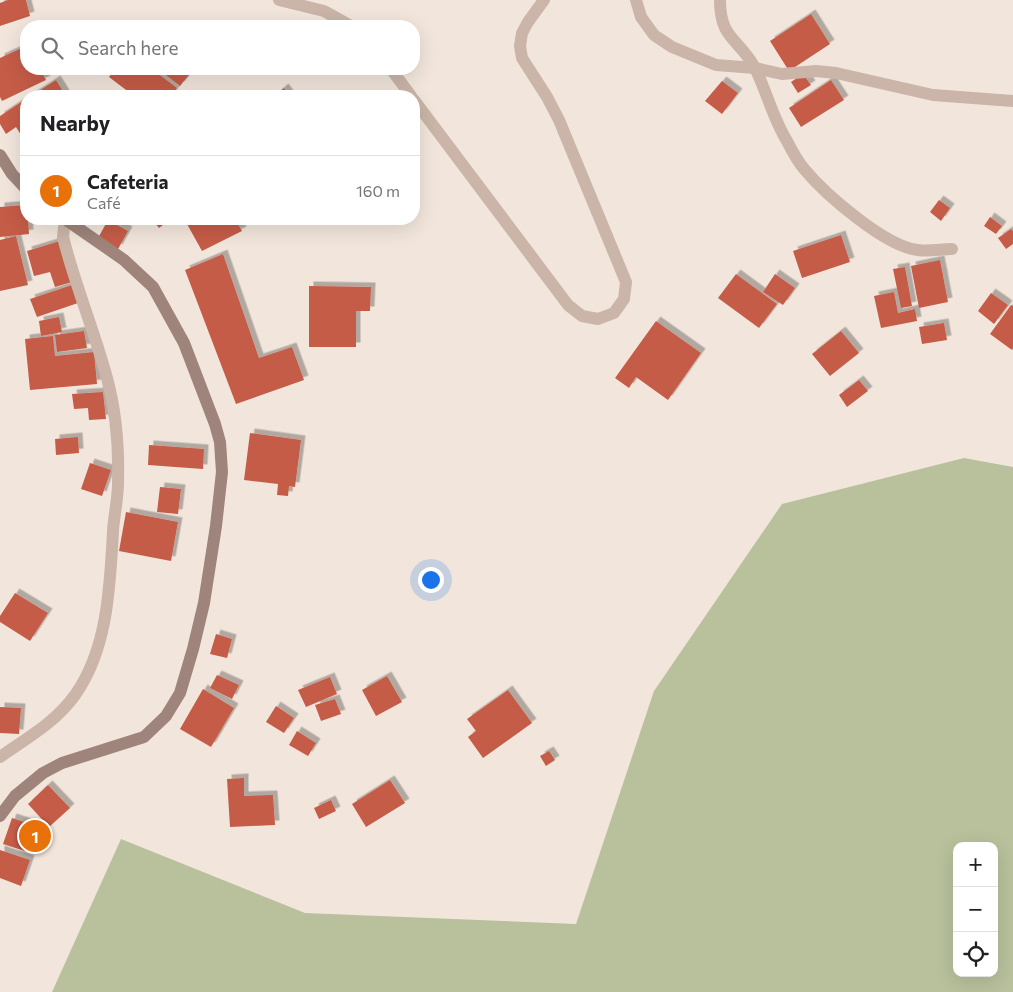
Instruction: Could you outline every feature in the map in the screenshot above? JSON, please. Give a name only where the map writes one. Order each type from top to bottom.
[{"type":"main road","points":[[0,155],[20,183]]},
{"type":"main road","points":[[0,816],[15,796],[43,773],[62,762],[144,737],[156,727],[170,710],[180,694],[193,648],[204,603],[216,526],[222,472],[220,442],[184,343],[152,287],[124,260],[73,225]]},
{"type":"street","points":[[279,0],[324,12],[339,20]]},
{"type":"street","points":[[420,108],[568,305],[582,316],[598,319],[614,312],[624,299],[626,282],[559,120],[522,58],[520,46],[522,33],[544,0]]},
{"type":"street","points":[[636,0],[641,17],[654,35],[672,47],[716,66],[755,68],[782,74],[816,70],[933,95],[1013,101]]},
{"type":"street","points":[[720,0],[720,16],[725,31],[755,68],[786,140],[804,170],[825,191],[879,234],[900,246],[919,251],[952,249]]},
{"type":"street","points":[[395,75],[407,90]]},
{"type":"street","points":[[0,757],[51,721],[76,694],[94,657],[108,604],[118,484],[118,451],[114,415],[108,378],[63,237],[65,225]]},
{"type":"green space","points":[[964,458],[1013,467],[1013,992],[52,992],[121,839],[305,913],[576,924],[654,691],[782,504]]},
{"type":"building","points":[[8,0],[26,0],[30,16],[0,26],[0,3]]},
{"type":"building","points":[[811,14],[830,44],[789,71],[770,41]]},
{"type":"building","points":[[20,49],[20,75],[43,75],[46,80],[25,90],[20,90],[20,92],[2,101],[0,97],[0,58]]},
{"type":"building","points":[[803,74],[811,85],[798,93],[791,82]]},
{"type":"building","points":[[110,75],[160,75],[177,88],[176,90],[126,90],[109,77]]},
{"type":"building","points":[[166,75],[189,75],[180,86]]},
{"type":"building","points":[[56,80],[62,90],[40,90]]},
{"type":"building","points":[[831,80],[844,100],[801,127],[789,108]]},
{"type":"building","points":[[722,81],[738,93],[722,114],[705,101]]},
{"type":"building","points":[[20,103],[20,133],[16,127],[6,134],[0,124],[0,116]]},
{"type":"building","points":[[939,200],[950,208],[941,221],[930,212]]},
{"type":"building","points":[[20,205],[20,225],[28,225],[29,234],[0,237],[0,207]]},
{"type":"building","points":[[990,217],[1002,226],[996,234],[984,226]]},
{"type":"building","points":[[105,225],[117,225],[128,231],[118,249],[98,238]]},
{"type":"building","points":[[188,225],[238,225],[242,231],[202,251]]},
{"type":"building","points":[[1011,229],[1013,231],[1013,244],[1006,249],[998,238]]},
{"type":"building","points":[[841,235],[850,262],[802,278],[793,251]]},
{"type":"building","points":[[16,236],[28,285],[0,291],[0,240]]},
{"type":"building","points":[[60,241],[72,282],[55,287],[50,272],[34,276],[27,251]]},
{"type":"building","points":[[223,254],[259,358],[292,347],[304,380],[236,404],[185,270]]},
{"type":"building","points":[[940,260],[948,302],[919,308],[911,266]]},
{"type":"building","points":[[905,267],[912,306],[901,308],[893,269]]},
{"type":"building","points":[[736,274],[777,304],[759,328],[718,298]]},
{"type":"building","points":[[775,274],[795,288],[783,305],[763,292]]},
{"type":"building","points":[[72,285],[78,303],[37,317],[30,299]]},
{"type":"building","points":[[309,286],[371,287],[370,311],[356,311],[356,347],[309,347]]},
{"type":"building","points":[[894,292],[898,313],[915,309],[917,321],[881,328],[874,296]]},
{"type":"building","points":[[991,293],[1008,305],[994,324],[978,311]]},
{"type":"building","points":[[1011,305],[1013,306],[1012,350],[990,334]]},
{"type":"building","points":[[59,317],[62,332],[41,336],[39,321]]},
{"type":"building","points":[[656,321],[701,353],[668,400],[636,377],[629,388],[615,378]]},
{"type":"building","points":[[944,323],[947,340],[922,344],[919,327]]},
{"type":"building","points":[[84,331],[87,348],[57,352],[55,335]]},
{"type":"building","points":[[841,331],[859,353],[830,376],[812,354]]},
{"type":"building","points":[[53,336],[55,356],[94,352],[97,384],[30,390],[25,339]]},
{"type":"building","points":[[859,380],[868,391],[847,407],[839,395]]},
{"type":"building","points":[[103,392],[106,419],[89,420],[88,408],[74,409],[72,394]]},
{"type":"building","points":[[250,433],[301,440],[295,487],[289,486],[288,496],[277,495],[278,484],[244,480]]},
{"type":"building","points":[[78,437],[79,453],[56,455],[55,439]]},
{"type":"building","points":[[149,445],[204,449],[203,469],[148,465]]},
{"type":"building","points":[[90,463],[111,470],[102,496],[81,489]]},
{"type":"building","points":[[160,487],[181,489],[178,514],[157,512]]},
{"type":"building","points":[[126,512],[178,522],[171,561],[119,551]]},
{"type":"building","points":[[15,593],[48,613],[30,641],[0,622],[0,616]]},
{"type":"building","points":[[216,634],[232,639],[227,658],[210,654]]},
{"type":"building","points":[[217,675],[239,685],[232,699],[210,688]]},
{"type":"building","points":[[387,676],[402,702],[376,716],[362,690]]},
{"type":"building","points":[[330,677],[337,694],[306,707],[298,690]]},
{"type":"building","points":[[203,689],[234,708],[211,747],[180,729]]},
{"type":"building","points":[[508,690],[532,723],[483,758],[468,737],[476,731],[467,719]]},
{"type":"building","points":[[335,699],[341,714],[321,721],[315,705]]},
{"type":"building","points":[[276,706],[294,718],[284,733],[266,722]]},
{"type":"building","points":[[0,707],[21,708],[19,734],[0,733]]},
{"type":"building","points":[[297,731],[316,743],[308,756],[289,745]]},
{"type":"building","points":[[549,751],[555,760],[546,766],[540,756]]},
{"type":"building","points":[[244,778],[244,796],[273,795],[275,825],[230,827],[227,779]]},
{"type":"building","points":[[390,780],[405,803],[366,827],[352,804]]},
{"type":"building","points":[[48,785],[70,808],[49,827],[28,804]]},
{"type":"building","points":[[331,800],[336,811],[319,819],[314,808]]},
{"type":"building","points":[[12,818],[43,828],[34,854],[3,844]]},
{"type":"building","points":[[0,850],[30,860],[21,886],[0,878]]},
{"type":"place","name":"Cafeteria","points":[[35,836]]}]
